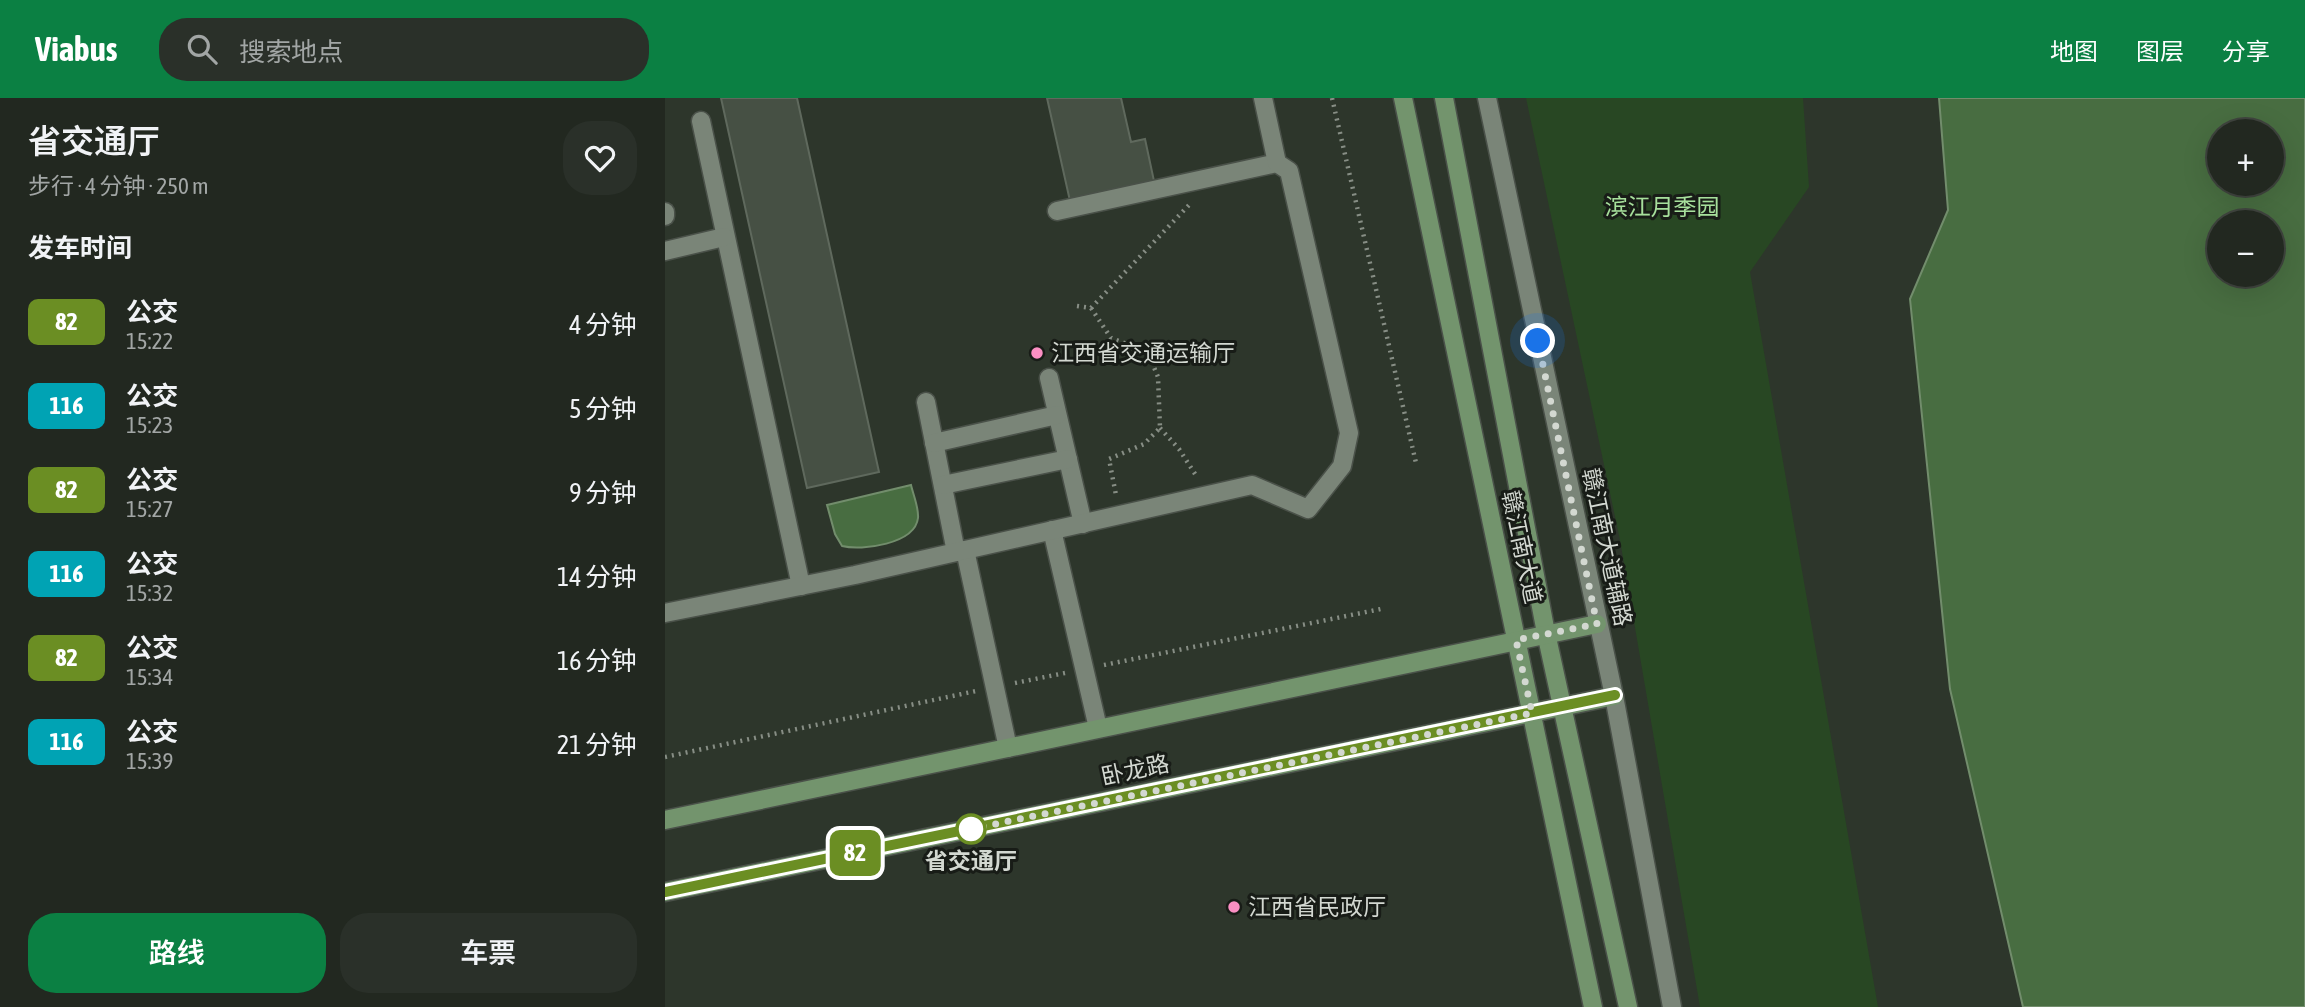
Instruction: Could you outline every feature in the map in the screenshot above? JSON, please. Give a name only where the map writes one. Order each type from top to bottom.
[{"type":"main road","name":"赣江南大道","points":[[1403,98],[1593,1007]]},
{"type":"main road","name":"赣江南大道","points":[[1444,98],[1546,634],[1628,1007]]},
{"type":"main road","points":[[665,820],[1597,624]]},
{"type":"main road","name":"卧龙路","points":[[665,892],[1615,695]]},
{"type":"street","points":[[665,613],[801,586],[1251,485],[1308,509],[1342,466],[1348,449],[1349,433],[1289,171],[1277,163],[1263,98]]},
{"type":"street","name":"赣江南大道辅路","points":[[1487,98],[1597,624],[1615,695],[1672,1007]]},
{"type":"street","points":[[701,121],[801,586]]},
{"type":"street","points":[[1057,211],[1277,163]]},
{"type":"street","points":[[665,251],[724,237]]},
{"type":"street","points":[[1049,378],[1083,523]]},
{"type":"street","points":[[926,402],[943,485],[1008,748]]},
{"type":"street","points":[[934,443],[1057,415]]},
{"type":"street","points":[[943,485],[1068,459]]},
{"type":"street","points":[[1052,530],[1098,728]]},
{"type":"path","points":[[1332,98],[1416,463]]},
{"type":"path","points":[[1091,308],[1189,204]]},
{"type":"path","points":[[1077,306],[1091,308],[1111,338],[1135,347],[1151,360],[1158,377],[1160,428],[1193,467],[1201,497]]},
{"type":"path","points":[[1121,514],[1109,459],[1144,444],[1160,428]]},
{"type":"path","points":[[665,757],[995,687],[1381,610]]},
{"type":"green space","name":"滨江月季园","points":[[1526,98],[1803,98],[1809,187],[1750,272],[1878,1007],[1700,1007],[1620,540]]},
{"type":"shaded area","points":[[1939,98],[2305,98],[2305,1007],[2023,1007],[1950,689],[1910,299],[1948,210]]},
{"type":"shaded area","points":[[911,485],[918,518],[915,527],[908,534],[886,544],[842,546],[835,534],[827,505]]},
{"type":"building","points":[[721,98],[797,98],[879,472],[807,488]]},
{"type":"building","points":[[1047,98],[1121,98],[1131,142],[1145,139],[1154,181],[1070,201]]},
{"type":"bus line","name":"82","points":[[665,892],[1615,695]]},
{"type":"place","name":"江西省交通运输厅","points":[[1037,353]]},
{"type":"place","name":"省交通厅","points":[[971,829]]},
{"type":"place","name":"江西省民政厅","points":[[1234,907]]},
{"type":"route","points":[[971,829],[1532,713],[1516,640],[1597,624],[1538,341]]}]
